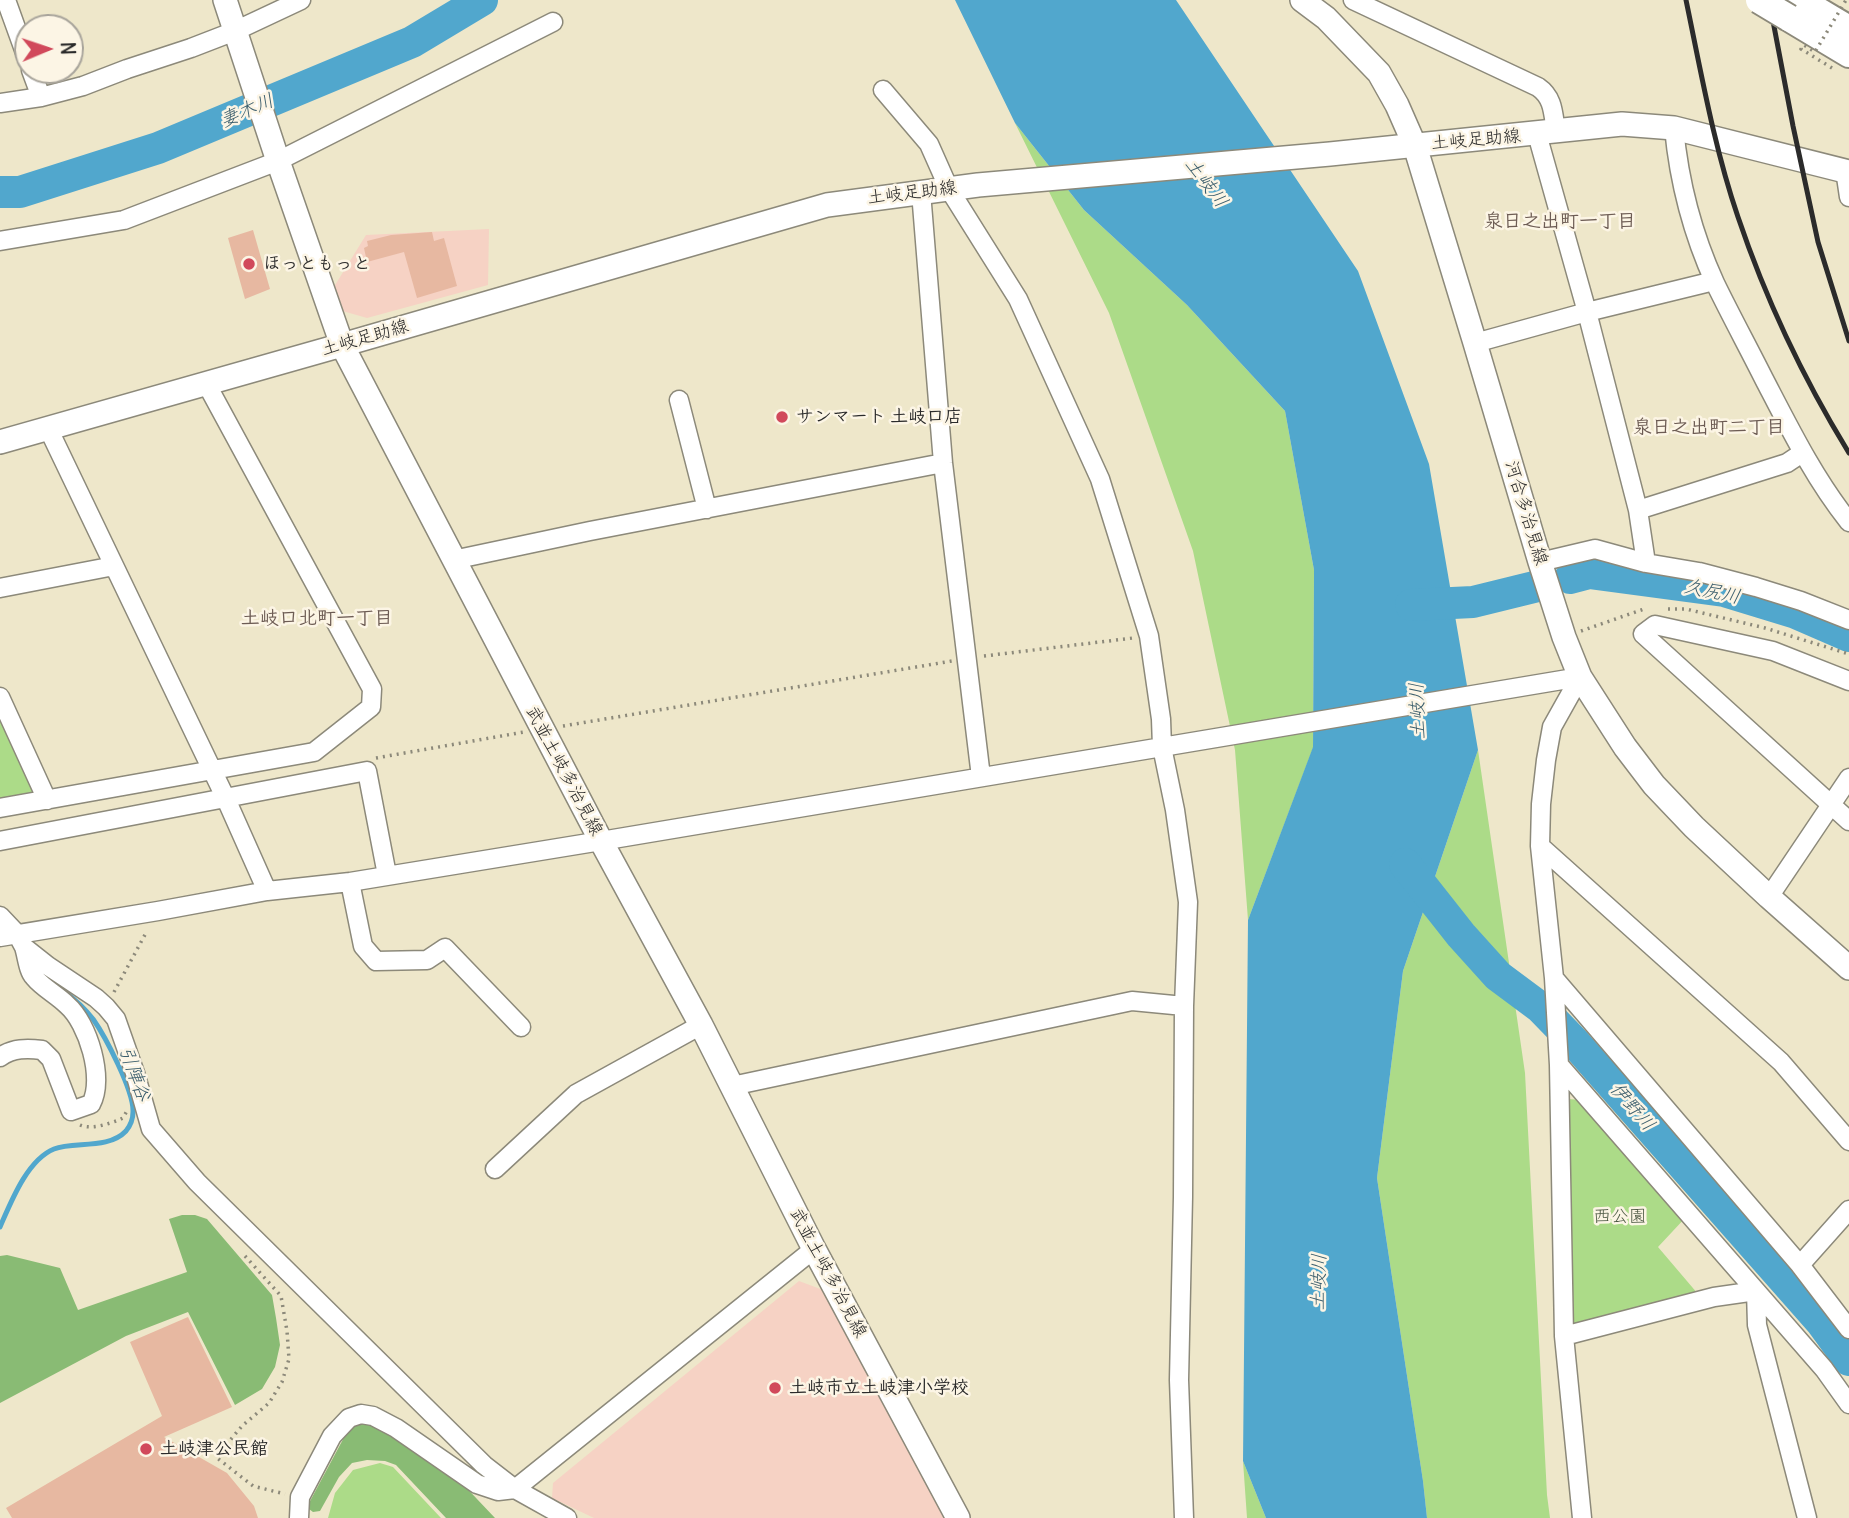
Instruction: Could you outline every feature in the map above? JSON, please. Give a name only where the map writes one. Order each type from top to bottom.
[{"type":"highway","points":[[1759,0],[1808,8],[1849,29]]},
{"type":"highway","points":[[1808,8],[1841,61]]},
{"type":"main road","name":"武並土岐多治見線","points":[[225,0],[276,157],[342,345],[601,841],[701,1025],[814,1249],[958,1518]]},
{"type":"main road","name":"河合多治見線","points":[[1302,0],[1326,18],[1378,73],[1397,105],[1415,146],[1540,562],[1580,677],[1625,747],[1654,785],[1694,827],[1849,968]]},
{"type":"main road","name":"土岐足助線","points":[[0,442],[827,205],[978,185],[1415,146],[1622,124],[1674,128],[1847,171]]},
{"type":"street","points":[[6,0],[14,22]]},
{"type":"street","points":[[0,103],[41,97],[83,86],[127,69],[237,35],[302,0]]},
{"type":"street","points":[[1353,0],[1538,87],[1550,100],[1546,133],[1587,312],[1638,510],[1646,563]]},
{"type":"street","points":[[0,240],[124,220],[276,157],[553,22]]},
{"type":"street","points":[[36,84],[41,97]]},
{"type":"street","points":[[883,90],[929,144],[949,189],[1018,299],[1100,479],[1149,636],[1188,902],[1179,1380],[1184,1518]]},
{"type":"street","points":[[1674,128],[1678,163],[1691,218],[1714,281],[1802,453],[1849,522]]},
{"type":"street","points":[[1847,171],[1849,197]]},
{"type":"street","points":[[921,192],[943,463],[981,777]]},
{"type":"street","points":[[1475,342],[1714,281]]},
{"type":"street","points":[[0,808],[314,752],[371,707],[372,689],[206,383]]},
{"type":"street","points":[[679,400],[707,509]]},
{"type":"street","points":[[48,428],[212,769],[267,891]]},
{"type":"street","points":[[1638,510],[1787,463],[1802,453]]},
{"type":"street","points":[[453,560],[943,463]]},
{"type":"street","points":[[1540,562],[1595,549],[1756,587],[1849,620]]},
{"type":"street","points":[[0,588],[114,566]]},
{"type":"street","points":[[1849,681],[1773,651],[1655,625],[1643,634],[1849,821]]},
{"type":"street","points":[[14,939],[267,891],[350,882],[1580,677]]},
{"type":"street","points":[[1580,677],[1552,727],[1541,804],[1540,846],[1554,978],[1559,1065],[1564,1336],[1582,1518]]},
{"type":"street","points":[[0,697],[47,800]]},
{"type":"street","points":[[0,841],[367,771],[387,875]]},
{"type":"street","points":[[1769,897],[1849,778]]},
{"type":"street","points":[[1540,846],[1781,1062],[1849,1141]]},
{"type":"street","points":[[350,882],[363,947],[376,961],[427,960],[445,948],[521,1027]]},
{"type":"street","points":[[0,916],[32,976],[69,1006],[79,1018],[90,1044],[97,1081],[95,1098],[91,1104],[71,1111],[51,1059],[42,1050],[22,1048],[0,1057]]},
{"type":"street","points":[[14,939],[89,993],[116,1019],[151,1129],[212,1208],[484,1465],[515,1489],[567,1518]]},
{"type":"street","points":[[1554,978],[1800,1265],[1849,1329]]},
{"type":"street","points":[[732,1086],[1132,1001],[1184,1006]]},
{"type":"street","points":[[495,1169],[576,1094],[701,1025]]},
{"type":"street","points":[[1559,1065],[1824,1369],[1849,1404]]},
{"type":"street","points":[[1800,1265],[1849,1210]]},
{"type":"street","points":[[299,1518],[300,1497],[332,1436],[349,1418],[361,1414],[373,1416],[396,1428],[477,1484],[498,1491],[515,1489],[814,1249]]},
{"type":"street","points":[[1564,1336],[1714,1297],[1756,1291]]},
{"type":"street","points":[[1756,1291],[1757,1325],[1807,1518]]},
{"type":"path","points":[[1841,61],[1801,49],[1804,45],[1815,52],[1846,0]]},
{"type":"path","points":[[368,759],[968,658],[1149,636]]},
{"type":"path","points":[[106,1007],[158,911]]},
{"type":"path","points":[[243,1254],[281,1296],[289,1359],[282,1382],[269,1403],[242,1426],[216,1457],[253,1486],[300,1497]]},
{"type":"shaded area","points":[[489,229],[488,285],[367,318],[339,310],[332,290],[366,235]]},
{"type":"shaded area","name":"土岐市立土岐津小学校","points":[[799,1281],[831,1293],[949,1518],[594,1518],[552,1498],[553,1483]]},
{"type":"green space","points":[[1015,123],[1084,210],[1187,305],[1285,411],[1314,570],[1313,748],[1248,920],[1235,750],[1193,551],[1109,313]]},
{"type":"green space","points":[[0,717],[34,790],[27,796],[0,801]]},
{"type":"green space","points":[[1478,750],[1525,1073],[1550,1518],[1427,1518],[1377,1178],[1403,971]]},
{"type":"green space","name":"西公園","points":[[1568,1099],[1581,1100],[1686,1217],[1658,1247],[1698,1294],[1573,1326]]},
{"type":"green space","points":[[182,1215],[207,1219],[272,1295],[280,1345],[275,1367],[262,1389],[235,1405],[188,1312],[126,1336],[0,1403],[0,1256],[7,1255],[60,1268],[78,1310],[187,1272],[169,1219]]},
{"type":"green space","points":[[372,1420],[459,1480],[495,1518],[446,1518],[396,1465],[367,1460],[352,1463],[339,1477],[320,1511],[313,1512],[309,1509],[309,1503],[348,1430],[353,1424]]},
{"type":"green space","points":[[1243,1461],[1266,1518],[1247,1518]]},
{"type":"green space","points":[[380,1463],[393,1467],[441,1518],[328,1518],[335,1493],[353,1470]]},
{"type":"water","name":"土岐川","points":[[955,0],[1176,0],[1358,271],[1429,464],[1478,750],[1403,971],[1377,1178],[1427,1518],[1266,1518],[1243,1461],[1248,920],[1313,747],[1314,570],[1285,411],[1187,305],[1084,210],[1015,123]]},
{"type":"building","name":"ほっともっと","points":[[253,230],[270,289],[245,299],[228,238]]},
{"type":"building","points":[[432,232],[434,241],[444,238],[457,286],[417,298],[404,252],[367,262],[364,248],[368,246],[367,241],[391,235]]},
{"type":"building","name":"土岐津公民館","points":[[188,1317],[232,1407],[164,1437],[227,1473],[254,1506],[258,1518],[12,1518],[6,1508],[162,1416],[130,1342]]},
{"type":"waterway","name":"妻木川","points":[[0,192],[20,192],[158,148],[412,42],[482,0]]},
{"type":"waterway","name":"久尻川","points":[[1570,578],[1589,573],[1724,591],[1796,613],[1849,636]]},
{"type":"waterway","name":"久尻川","points":[[1411,605],[1473,602],[1538,586]]},
{"type":"waterway","name":"伊野川","points":[[1405,864],[1461,935],[1498,976],[1541,1008],[1576,1044],[1822,1323],[1849,1360]]},
{"type":"waterway","name":"引陣谷","points":[[0,1227],[21,1183],[44,1154],[62,1147],[110,1141],[126,1131],[132,1119],[129,1091],[111,1050],[93,1019],[66,993]]},
{"type":"railway","points":[[1686,0],[1715,137],[1729,191],[1749,248],[1787,338],[1849,453]]},
{"type":"railway","points":[[1769,0],[1818,242],[1849,341]]},
{"type":"place","name":"ほっともっと","points":[[249,264]]},
{"type":"place","name":"サンマート 土岐口店","points":[[782,417]]},
{"type":"place","name":"土岐市立土岐津小学校","points":[[775,1388]]},
{"type":"place","name":"土岐津公民館","points":[[146,1449]]},
{"type":"district","name":"泉日之出町一丁目","points":[[1560,222]]},
{"type":"district","name":"泉日之出町二丁目","points":[[1709,428]]},
{"type":"district","name":"土岐口北町一丁目","points":[[317,619]]}]
